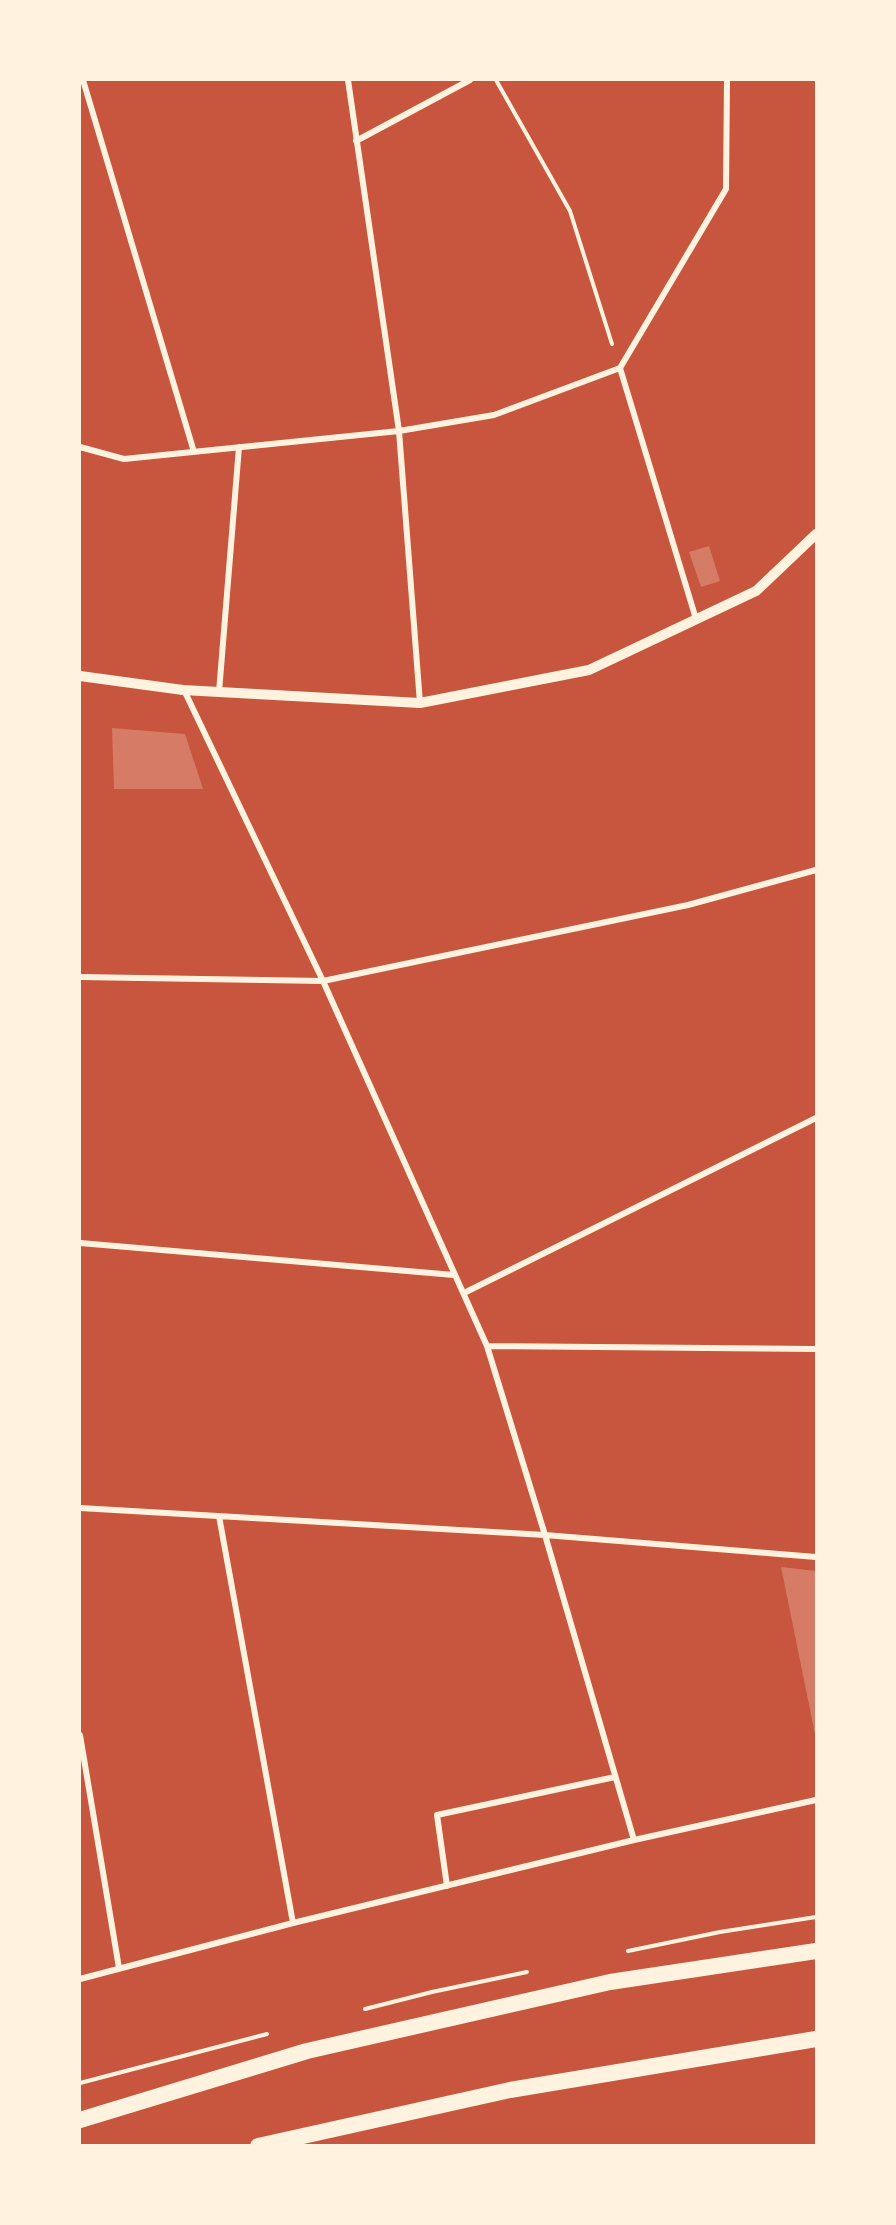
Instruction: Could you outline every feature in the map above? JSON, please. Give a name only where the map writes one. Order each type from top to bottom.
[{"type":"highway","points":[[80,2120],[307,2051],[610,1982],[816,1951]]},
{"type":"highway","points":[[258,2145],[510,2090],[816,2039]]},
{"type":"street","points":[[83,80],[194,452]]},
{"type":"street","points":[[348,80],[399,431],[420,703]]},
{"type":"street","points":[[356,141],[470,80]]},
{"type":"street","points":[[80,447],[124,459],[399,431],[494,415],[620,368],[726,189],[727,80]]},
{"type":"street","points":[[620,368],[696,619]]},
{"type":"street","points":[[219,692],[239,447]]},
{"type":"street","points":[[80,676],[183,690],[420,703],[589,670],[756,591],[816,534]]},
{"type":"street","points":[[183,690],[323,981],[487,1346],[634,1840]]},
{"type":"street","points":[[80,977],[323,981],[688,905],[816,870]]},
{"type":"street","points":[[464,1293],[816,1118]]},
{"type":"street","points":[[80,1243],[454,1275]]},
{"type":"street","points":[[487,1346],[816,1349]]},
{"type":"street","points":[[80,1508],[545,1535],[816,1557]]},
{"type":"street","points":[[219,1516],[293,1923]]},
{"type":"street","points":[[80,1735],[119,1968]]},
{"type":"street","points":[[447,1886],[436,1815],[615,1777]]},
{"type":"street","points":[[80,1979],[293,1923],[634,1840],[816,1800]]},
{"type":"path","points":[[496,80],[570,211],[620,368]]},
{"type":"building","points":[[709,546],[720,581],[701,587],[689,552]]},
{"type":"building","points":[[112,728],[185,734],[203,789],[114,789]]},
{"type":"building","points":[[781,1567],[816,1571],[816,1734],[815,1734]]}]
